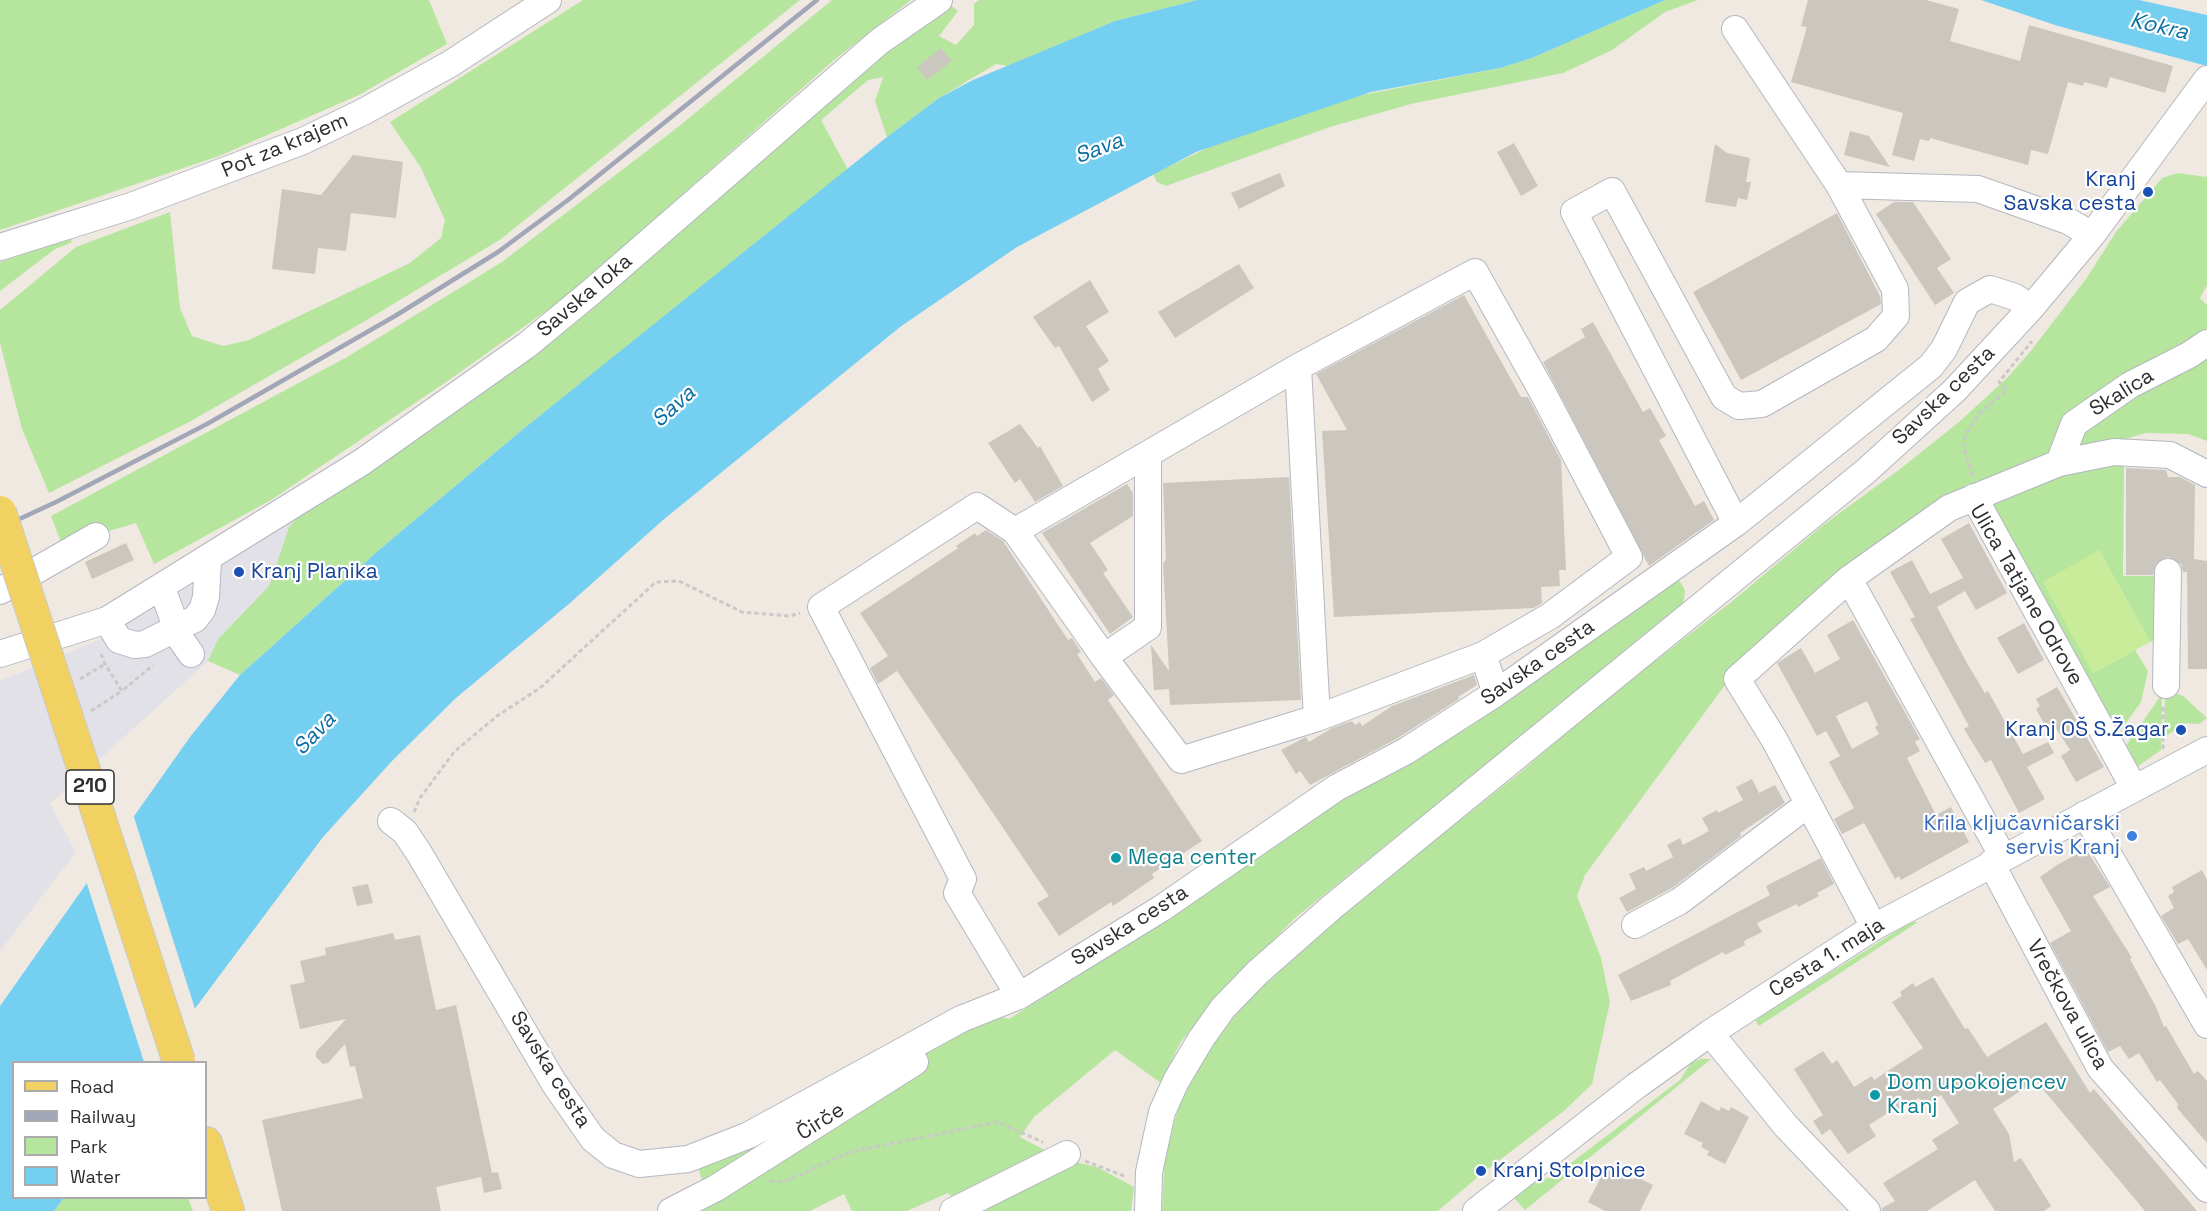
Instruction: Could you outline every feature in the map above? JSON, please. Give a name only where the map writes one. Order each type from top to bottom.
[{"type":"main road","name":"210","points":[[0,512],[179,1061]]},
{"type":"main road","points":[[207,1146],[228,1211]]},
{"type":"street","name":"Pot za krajem","points":[[0,247],[131,206],[303,141],[363,112],[450,64],[548,0]]},
{"type":"street","name":"Savska loka","points":[[0,654],[107,620],[208,560],[362,462],[527,345],[591,293],[879,41],[939,0]]},
{"type":"street","points":[[1735,29],[1839,185],[1895,289],[1896,316],[1876,339],[1762,404],[1738,406],[1724,397],[1612,191],[1574,212],[1737,523]]},
{"type":"street","name":"Savska cesta","points":[[1148,1211],[1153,1145],[1162,1112],[1176,1081],[1223,1008],[1258,972],[1332,907],[1866,471],[1955,390],[2031,308],[2092,234],[2200,88]]},
{"type":"street","points":[[1839,185],[1978,189],[2068,221],[2092,234]]},
{"type":"street","points":[[1015,531],[1123,466],[1148,456],[1298,367],[1475,272],[1544,393],[1629,557],[1550,616],[1483,655],[1317,718],[1181,760],[1104,657],[1015,531],[977,506],[821,607],[963,879],[957,893],[1019,996]]},
{"type":"street","name":"Savska cesta","points":[[398,827],[554,1083],[593,1139],[613,1155],[639,1164],[688,1159],[749,1135],[961,1019],[1019,996],[1162,908],[1336,788],[1406,751],[1496,693],[1737,523],[1931,366],[1944,349],[1967,302],[1990,289],[2015,297],[2031,308]]},
{"type":"street","name":"Skalica","points":[[2059,463],[2074,424],[2130,384],[2189,355],[2207,343]]},
{"type":"street","points":[[1298,367],[1317,718]]},
{"type":"street","points":[[1974,497],[2059,463],[2114,452],[2170,456],[2207,474]]},
{"type":"street","points":[[1104,657],[1148,627],[1148,456]]},
{"type":"street","name":"Ulica Tatjane Odrove","points":[[1874,927],[1807,805],[1774,739],[1737,680],[1849,579],[1949,508],[1974,497],[2134,788]]},
{"type":"street","points":[[0,591],[96,536]]},
{"type":"street","points":[[107,620],[119,640],[135,645],[145,644],[195,619],[202,610],[206,597],[208,560]]},
{"type":"street","points":[[2165,690],[2168,572]]},
{"type":"street","points":[[1849,579],[1997,860]]},
{"type":"street","points":[[162,588],[176,629],[191,654]]},
{"type":"street","points":[[1483,655],[1496,693]]},
{"type":"street","name":"Cesta 1. maja","points":[[1476,1211],[1636,1086],[1710,1033],[1874,927],[2207,750]]},
{"type":"street","points":[[1635,925],[1680,901],[1807,805]]},
{"type":"street","points":[[2085,814],[2207,1025]]},
{"type":"street","name":"Vrečkova ulica","points":[[1997,860],[2100,1068],[2207,1190]]},
{"type":"street","name":"Čirče","points":[[671,1211],[731,1178],[930,1053],[961,1019]]},
{"type":"street","points":[[1710,1033],[1786,1126],[1867,1211]]},
{"type":"street","points":[[953,1211],[1067,1154]]},
{"type":"path","points":[[1974,497],[1964,447],[1965,435],[1979,414],[2007,390],[1999,382],[2035,338]]},
{"type":"path","points":[[398,827],[454,752],[497,716],[540,688],[656,582],[679,581],[742,612],[790,616],[821,607]]},
{"type":"path","points":[[74,683],[105,664]]},
{"type":"path","points":[[2163,753],[2165,690]]},
{"type":"path","points":[[86,714],[122,691]]},
{"type":"path","points":[[731,1178],[784,1182],[850,1152],[997,1122],[1013,1128]]},
{"type":"shaded area","points":[[297,518],[289,527],[269,586],[218,639],[208,661],[50,804],[76,852],[0,951],[0,681],[96,641],[152,610]]},
{"type":"green space","points":[[0,0],[429,0],[447,44],[359,95],[219,156],[0,230]]},
{"type":"green space","points":[[583,0],[800,0],[501,239],[365,321],[191,421],[49,493],[22,429],[0,343],[0,310],[76,247],[170,212],[180,308],[192,336],[223,346],[249,340],[410,263],[441,238],[445,220],[421,168],[390,122]]},
{"type":"green space","points":[[832,0],[911,0],[834,60],[570,294],[449,380],[271,500],[154,564],[136,523],[62,545],[51,516],[347,357],[502,262],[678,127]]},
{"type":"green space","points":[[979,0],[1197,0],[1115,21],[1008,66],[996,64],[939,98],[887,137],[875,101],[883,77],[868,80],[821,120],[848,170],[522,430],[379,550],[240,675],[208,661],[218,639],[269,586],[289,527],[297,518],[426,432],[509,372],[898,41],[949,4],[958,11],[939,36],[956,45],[974,25],[974,4]]},
{"type":"green space","points":[[1665,0],[1698,0],[1665,12],[1612,50],[1563,73],[1411,104],[1330,127],[1166,186],[1157,182],[1153,174],[1220,142],[1352,97],[1500,68],[1532,58]]},
{"type":"green space","points":[[2178,173],[2207,177],[2207,285],[2200,298],[2207,305],[2207,441],[2188,434],[2145,433],[1989,481],[1728,681],[1585,875],[1577,896],[1601,958],[1610,1002],[1592,1084],[1565,1110],[1479,1176],[1438,1211],[1162,1211],[1165,1151],[1184,1091],[1223,1029],[1250,998],[1361,898],[1521,772],[1588,713],[1735,599],[1822,526],[1959,422],[2007,378],[2030,352],[2086,279],[2116,232],[2162,178]]},
{"type":"green space","points":[[72,237],[71,243],[55,249],[0,291],[0,262]]},
{"type":"green space","points":[[2124,462],[2123,576],[2154,576],[2156,640],[2150,642],[2099,550],[2093,673],[2135,650],[2148,671],[2141,702],[2116,737],[1989,502],[2084,466]]},
{"type":"green space","points":[[2099,550],[2150,642],[2093,673],[2043,582]]},
{"type":"green space","points":[[1674,572],[1685,590],[1683,607],[1295,918],[1221,993],[1180,1043],[1161,1083],[1115,1050],[1034,1117],[1020,1137],[1048,1152],[957,1201],[948,1193],[907,1211],[852,1211],[844,1194],[810,1211],[690,1211],[705,1191],[698,1167],[986,1014],[1009,1019],[1054,991],[1174,907]]},
{"type":"green space","points":[[2170,691],[2183,696],[2207,718],[2199,724],[2186,723],[2164,737],[2165,693]]},
{"type":"green space","points":[[2162,694],[2161,750],[2134,769],[2126,750],[2127,744]]},
{"type":"green space","points":[[1911,922],[1918,922],[1759,1026],[1755,1020]]},
{"type":"green space","points":[[1701,1059],[1711,1059],[1525,1210],[1513,1197],[1532,1184],[1554,1176],[1680,1080],[1691,1063]]},
{"type":"green space","points":[[1070,1161],[1097,1167],[1134,1187],[1131,1211],[969,1211]]},
{"type":"green space","points":[[63,1199],[188,1199],[193,1211],[54,1211]]},
{"type":"water","name":"Sava","points":[[1197,0],[1665,0],[1532,58],[1500,68],[1371,92],[1196,152],[1017,247],[900,327],[663,520],[570,603],[456,698],[392,761],[323,837],[156,1061],[12,1061],[12,1199],[63,1199],[54,1211],[0,1211],[0,1006],[190,737],[240,675],[379,550],[522,430],[887,137],[939,98],[973,80],[1115,21]]},
{"type":"water","name":"Kokra","points":[[1981,0],[2139,0],[2207,15],[2207,66],[2058,26]]},
{"type":"pier","points":[[133,814],[196,1012],[160,1061],[144,1061],[86,881]]},
{"type":"building","points":[[1808,0],[1926,0],[1959,9],[1950,41],[2020,61],[2029,25],[2173,66],[2165,93],[2110,77],[2107,88],[2084,82],[2083,86],[2068,82],[2048,154],[2031,150],[2028,165],[1930,138],[1929,141],[1920,139],[1914,161],[1892,155],[1903,113],[1791,82],[1807,27],[1801,26]]},
{"type":"building","points":[[941,48],[952,61],[927,80],[917,67]]},
{"type":"building","points":[[1850,131],[1869,136],[1890,167],[1844,155]]},
{"type":"building","points":[[1514,143],[1538,186],[1521,196],[1497,152]]},
{"type":"building","points":[[1715,144],[1727,153],[1750,158],[1746,182],[1751,182],[1747,200],[1738,198],[1736,207],[1705,202]]},
{"type":"building","points":[[353,155],[403,162],[396,218],[351,213],[346,251],[318,248],[315,274],[272,269],[282,189],[321,195]]},
{"type":"building","points":[[1280,173],[1285,186],[1239,209],[1231,193]]},
{"type":"building","points":[[1894,202],[1913,202],[1951,259],[1937,268],[1954,293],[1935,305],[1876,214]]},
{"type":"building","points":[[1837,213],[1880,296],[1881,304],[1741,380],[1693,292]]},
{"type":"building","points":[[1239,264],[1254,288],[1175,338],[1158,312]]},
{"type":"building","points":[[1090,280],[1109,312],[1086,326],[1109,361],[1098,369],[1110,390],[1092,402],[1059,346],[1055,348],[1033,317]]},
{"type":"building","points":[[1464,295],[1521,397],[1528,397],[1561,460],[1566,570],[1559,570],[1560,586],[1541,587],[1542,603],[1534,608],[1334,617],[1322,431],[1347,430],[1316,374]]},
{"type":"building","points":[[1593,322],[1643,412],[1650,408],[1666,436],[1659,440],[1695,506],[1704,501],[1714,520],[1649,566],[1543,362],[1585,337],[1581,329]]},
{"type":"building","points":[[1020,424],[1038,448],[1040,446],[1063,486],[1035,502],[1020,479],[1015,483],[988,443]]},
{"type":"building","points":[[2126,468],[2166,470],[2168,477],[2180,477],[2195,485],[2194,559],[2207,561],[2207,669],[2188,669],[2187,572],[2183,572],[2181,564],[2168,557],[2156,564],[2153,575],[2126,575]]},
{"type":"building","points":[[1289,477],[1301,700],[1170,705],[1169,689],[1154,690],[1151,645],[1169,671],[1163,563],[1166,560],[1163,483]]},
{"type":"building","points":[[1127,484],[1133,493],[1133,516],[1090,543],[1108,570],[1103,573],[1133,617],[1110,634],[1042,533]]},
{"type":"building","points":[[1969,523],[2007,593],[1976,610],[1965,591],[1937,607],[1968,665],[1985,693],[1988,691],[2023,754],[2048,742],[2054,753],[2027,767],[2045,799],[2019,813],[1991,760],[1985,763],[1964,729],[1969,726],[1910,619],[1915,617],[1890,572],[1912,560],[1930,594],[1963,578],[1941,539]]},
{"type":"building","points":[[986,530],[1003,541],[1068,640],[1072,638],[1081,652],[1077,654],[1095,682],[1101,678],[1114,695],[1108,700],[1202,841],[1152,874],[1154,878],[1113,906],[1111,902],[1059,936],[1037,903],[1049,896],[897,671],[878,684],[870,668],[888,656],[860,613],[958,548],[956,546],[975,533],[977,536]]},
{"type":"building","points":[[126,543],[134,560],[92,579],[85,562]]},
{"type":"building","points":[[1853,620],[1920,739],[1915,742],[1920,751],[1907,758],[1936,815],[1951,807],[1969,842],[1901,880],[1899,876],[1895,879],[1864,823],[1842,834],[1834,819],[1854,808],[1829,762],[1840,756],[1826,731],[1817,736],[1777,663],[1801,648],[1815,673],[1840,659],[1827,635]],"holes":[[[1867,701],[1878,725],[1875,727],[1879,734],[1852,749],[1836,716]]]},
{"type":"building","points":[[2024,623],[2044,660],[2018,674],[1997,638]]},
{"type":"building","points":[[1474,675],[1477,685],[1458,697],[1459,699],[1398,738],[1310,785],[1300,771],[1296,774],[1281,750],[1306,737],[1309,742],[1332,728],[1352,721],[1355,725],[1360,722],[1362,726],[1392,706]]},
{"type":"building","points":[[2057,687],[2104,767],[2076,782],[2061,756],[2070,750],[2054,725],[2047,729],[2036,709],[2040,706],[2036,699]]},
{"type":"building","points":[[1752,779],[1759,793],[1775,785],[1785,803],[1740,833],[1741,836],[1672,888],[1627,912],[1619,898],[1636,889],[1629,874],[1644,867],[1646,871],[1673,857],[1667,845],[1680,838],[1683,845],[1709,831],[1702,818],[1717,810],[1718,813],[1743,800],[1736,787]]},
{"type":"building","points":[[2086,849],[2110,887],[2093,896],[2132,958],[2130,959],[2164,1027],[2166,1026],[2194,1074],[2198,1071],[2207,1081],[2207,1143],[2177,1108],[2178,1104],[2160,1080],[2157,1082],[2139,1053],[2129,1059],[2120,1046],[2108,1052],[2050,943],[2071,931],[2040,877]]},
{"type":"building","points":[[1821,858],[1834,884],[1817,893],[1819,896],[1757,923],[1762,932],[1744,941],[1745,945],[1725,955],[1723,952],[1670,981],[1671,985],[1631,1001],[1618,975],[1770,895],[1766,886]]},
{"type":"building","points":[[2202,870],[2207,880],[2207,970],[2188,939],[2178,944],[2161,916],[2174,908],[2168,896],[2174,892],[2172,887]]},
{"type":"building","points":[[368,884],[373,903],[357,906],[352,887]]},
{"type":"building","points":[[393,933],[395,940],[420,935],[436,1010],[456,1005],[492,1173],[498,1172],[502,1189],[484,1193],[481,1177],[436,1187],[441,1211],[282,1211],[262,1120],[363,1098],[355,1066],[350,1067],[345,1044],[328,1063],[323,1064],[316,1057],[316,1052],[346,1019],[300,1029],[290,985],[305,982],[300,961],[326,955],[325,948]]},
{"type":"building","name":"Dom upokojencev Kranj","points":[[1933,977],[1965,1029],[1968,1028],[1987,1057],[2046,1022],[2090,1093],[2094,1089],[2197,1211],[2145,1211],[2036,1081],[1993,1109],[2009,1134],[2014,1162],[2021,1158],[2051,1206],[2044,1211],[1995,1211],[1975,1180],[1927,1211],[1882,1211],[1882,1208],[1895,1201],[1883,1183],[1938,1149],[1932,1140],[1959,1123],[1941,1095],[1923,1106],[1919,1098],[1897,1112],[1894,1109],[1869,1125],[1876,1136],[1848,1154],[1830,1129],[1822,1135],[1813,1121],[1823,1115],[1794,1069],[1823,1051],[1832,1064],[1837,1060],[1854,1087],[1872,1076],[1874,1080],[1923,1048],[1892,1002],[1902,996],[1900,992],[1913,983],[1915,987]]},
{"type":"building","points":[[1701,1101],[1719,1111],[1721,1107],[1729,1111],[1731,1107],[1749,1117],[1725,1164],[1707,1155],[1709,1151],[1701,1147],[1703,1143],[1684,1134]]},
{"type":"building","points":[[1605,1169],[1624,1179],[1626,1175],[1634,1180],[1635,1176],[1653,1185],[1640,1211],[1605,1211],[1588,1202]]},
{"type":"railway","points":[[0,528],[56,502],[207,424],[395,316],[498,252],[568,200],[817,0]]},
{"type":"place","name":"Kranj Savska cesta","points":[[2148,192]]},
{"type":"place","name":"Kranj Planika","points":[[239,572]]},
{"type":"place","name":"Kranj OŠ S.Žagar","points":[[2181,730]]},
{"type":"place","name":"Krila ključavničarski servis Kranj","points":[[2132,836]]},
{"type":"place","name":"Mega center","points":[[1116,858]]},
{"type":"place","name":"Dom upokojencev Kranj","points":[[1875,1095]]},
{"type":"place","name":"Kranj Stolpnice","points":[[1481,1171]]}]
